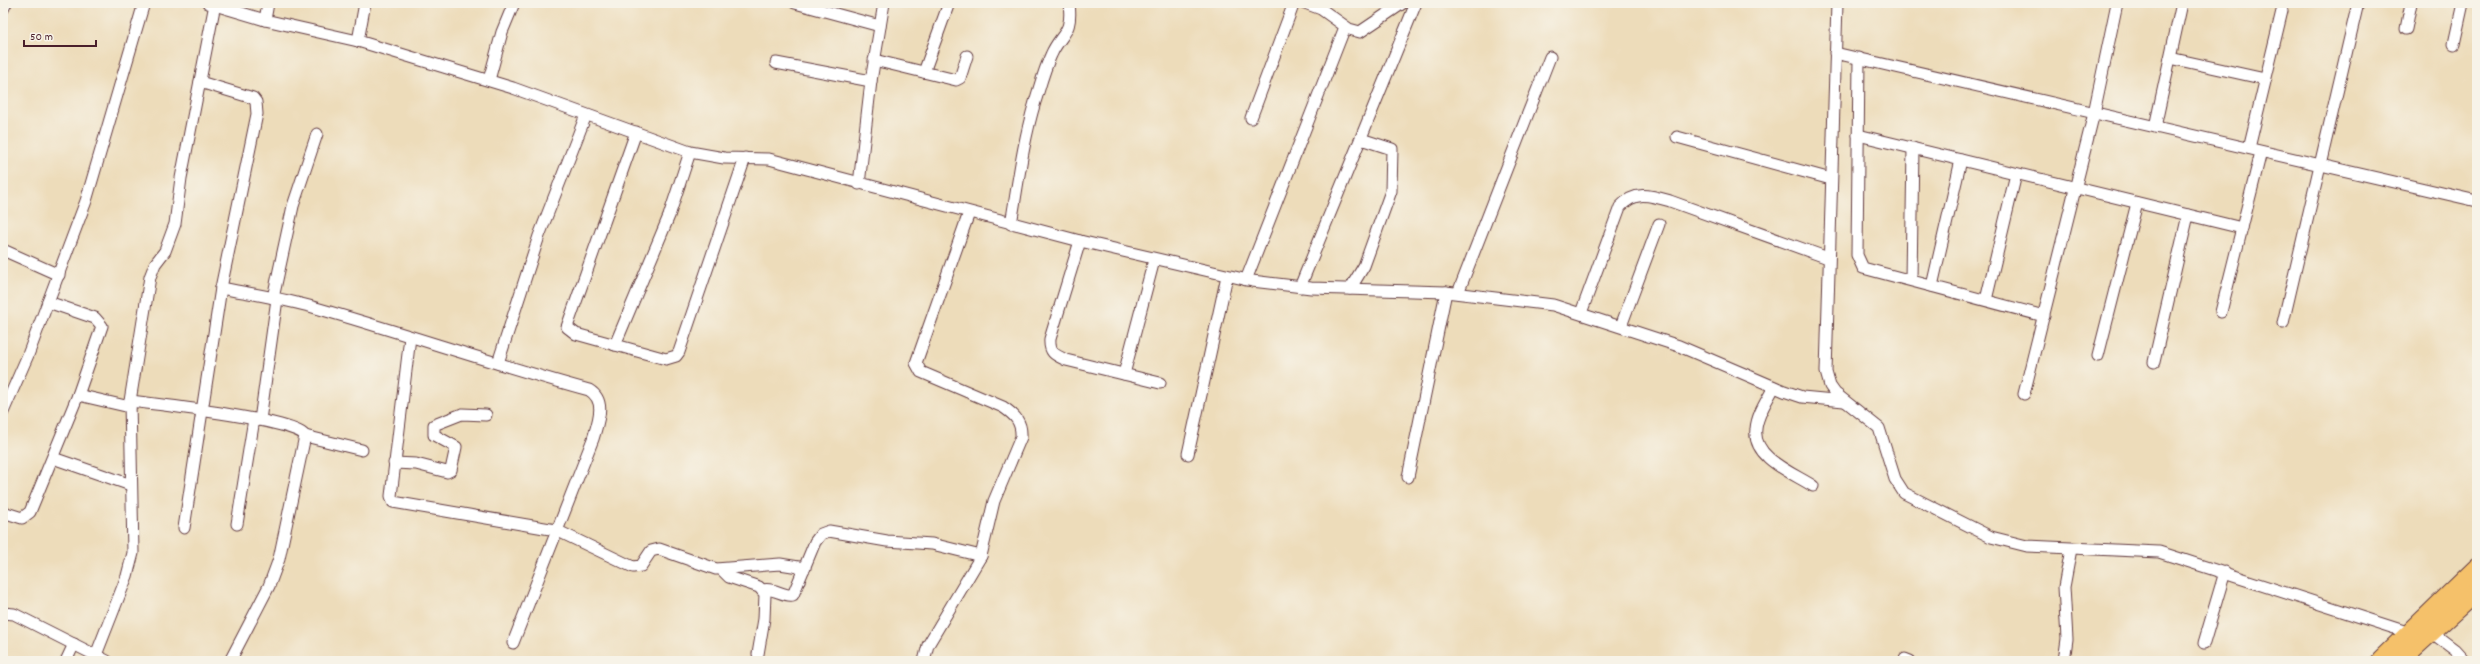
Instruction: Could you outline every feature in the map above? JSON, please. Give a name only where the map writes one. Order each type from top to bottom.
[{"type":"highway","points":[[2381,661],[2477,568]]},
{"type":"highway","points":[[2399,661],[2477,590]]},
{"type":"street","points":[[3,9],[6,3]]},
{"type":"street","points":[[3,412],[59,275],[86,201],[144,3]]},
{"type":"street","points":[[265,20],[268,3]]},
{"type":"street","points":[[358,41],[365,3]]},
{"type":"street","points":[[489,80],[502,32],[514,3]]},
{"type":"street","points":[[796,3],[880,26]]},
{"type":"street","points":[[859,184],[871,81],[884,3]]},
{"type":"street","points":[[924,72],[949,3]]},
{"type":"street","points":[[1011,224],[1024,148],[1035,103],[1050,56],[1066,35],[1070,19],[1069,3]]},
{"type":"street","points":[[1251,118],[1294,3]]},
{"type":"street","points":[[1305,3],[1321,9],[1345,27],[1356,31],[1364,30],[1403,3]]},
{"type":"street","points":[[1300,287],[1416,3]]},
{"type":"street","points":[[1837,3],[1828,258],[1826,372],[1830,386],[1844,401],[1879,428],[1883,435],[1885,450],[1895,479],[1904,493],[1991,537],[2027,546],[2159,552],[2226,572],[2410,633]]},
{"type":"street","points":[[2024,394],[2094,113],[2117,3]]},
{"type":"street","points":[[2155,127],[2182,3]]},
{"type":"street","points":[[2283,323],[2358,3]]},
{"type":"street","points":[[2406,29],[2412,3]]},
{"type":"street","points":[[2454,44],[2463,3]]},
{"type":"street","points":[[96,655],[132,559],[130,404],[150,277],[155,264],[165,251],[174,229],[181,178],[200,82],[212,4],[265,20],[358,41],[489,80],[690,152],[724,158],[770,159],[1080,242],[1246,280],[1300,287],[1446,292],[1522,300],[1553,305],[1680,346],[1802,397],[1844,401]]},
{"type":"street","points":[[2249,148],[2282,11]]},
{"type":"street","points":[[1246,280],[1345,27]]},
{"type":"street","points":[[1835,53],[2477,201]]},
{"type":"street","points":[[874,60],[956,80],[960,78],[967,56]]},
{"type":"street","points":[[1458,293],[1550,57]]},
{"type":"street","points":[[1859,58],[1857,255],[1859,263],[1863,268],[2044,316]]},
{"type":"street","points":[[2170,58],[2265,79]]},
{"type":"street","points":[[776,63],[871,81]]},
{"type":"street","points":[[184,528],[220,288],[257,107],[256,102],[252,98],[200,82]]},
{"type":"street","points":[[498,363],[539,236],[586,115]]},
{"type":"street","points":[[636,132],[568,327],[576,334],[666,359],[676,356],[679,352],[745,158]]},
{"type":"street","points":[[237,524],[257,420],[275,299],[293,206],[317,134]]},
{"type":"street","points":[[1858,135],[2242,228]]},
{"type":"street","points":[[1676,136],[1831,179]]},
{"type":"street","points":[[1350,289],[1364,266],[1391,191],[1392,149],[1361,139]]},
{"type":"street","points":[[1911,280],[1913,148]]},
{"type":"street","points":[[615,345],[669,216],[690,152]]},
{"type":"street","points":[[2221,312],[2262,152]]},
{"type":"street","points":[[1932,286],[1961,160]]},
{"type":"street","points":[[1986,300],[2016,174]]},
{"type":"street","points":[[1580,313],[1620,207],[1627,199],[1636,195],[1652,195],[1828,258]]},
{"type":"street","points":[[2098,356],[2137,203]]},
{"type":"street","points":[[926,652],[981,556],[994,501],[1021,437],[1022,427],[1013,413],[1003,407],[921,372],[916,363],[969,213]]},
{"type":"street","points":[[2154,362],[2188,215]]},
{"type":"street","points":[[1621,326],[1659,224]]},
{"type":"street","points":[[1080,242],[1050,339],[1050,347],[1053,354],[1066,360],[1160,382]]},
{"type":"street","points":[[3,250],[59,275]]},
{"type":"street","points":[[1124,374],[1154,260]]},
{"type":"street","points":[[1188,454],[1227,276]]},
{"type":"street","points":[[220,288],[315,307],[498,363],[543,379],[589,390],[600,399],[600,412],[593,439],[556,530],[513,643]]},
{"type":"street","points":[[1408,477],[1446,292]]},
{"type":"street","points":[[3,512],[17,518],[22,518],[27,515],[53,458],[100,334],[100,321],[48,302]]},
{"type":"street","points":[[410,337],[394,462],[391,496],[393,502],[556,530],[633,567],[641,566],[651,551],[659,549],[722,570],[780,564],[805,568]]},
{"type":"street","points":[[1774,386],[1758,420],[1756,441],[1760,449],[1768,457],[1813,486]]},
{"type":"street","points":[[78,395],[130,404],[201,410],[257,420],[298,429],[305,436],[362,450]]},
{"type":"street","points":[[394,462],[416,464],[448,472],[451,470],[456,447],[434,435],[434,426],[466,412],[486,415]]},
{"type":"street","points":[[230,661],[269,586],[279,559],[305,436]]},
{"type":"street","points":[[53,458],[131,485]]},
{"type":"street","points":[[722,570],[729,577],[753,584],[763,590],[772,589],[789,596],[793,595],[815,542],[821,534],[829,531],[886,542],[932,544],[981,556]]},
{"type":"street","points":[[2064,661],[2067,639],[2064,587],[2071,549]]},
{"type":"street","points":[[2204,643],[2226,572]]},
{"type":"street","points":[[758,654],[766,600],[763,590]]},
{"type":"street","points":[[3,613],[14,614],[107,661]]},
{"type":"street","points":[[2431,632],[2455,650],[2465,661]]},
{"type":"street","points":[[66,661],[74,644]]}]
